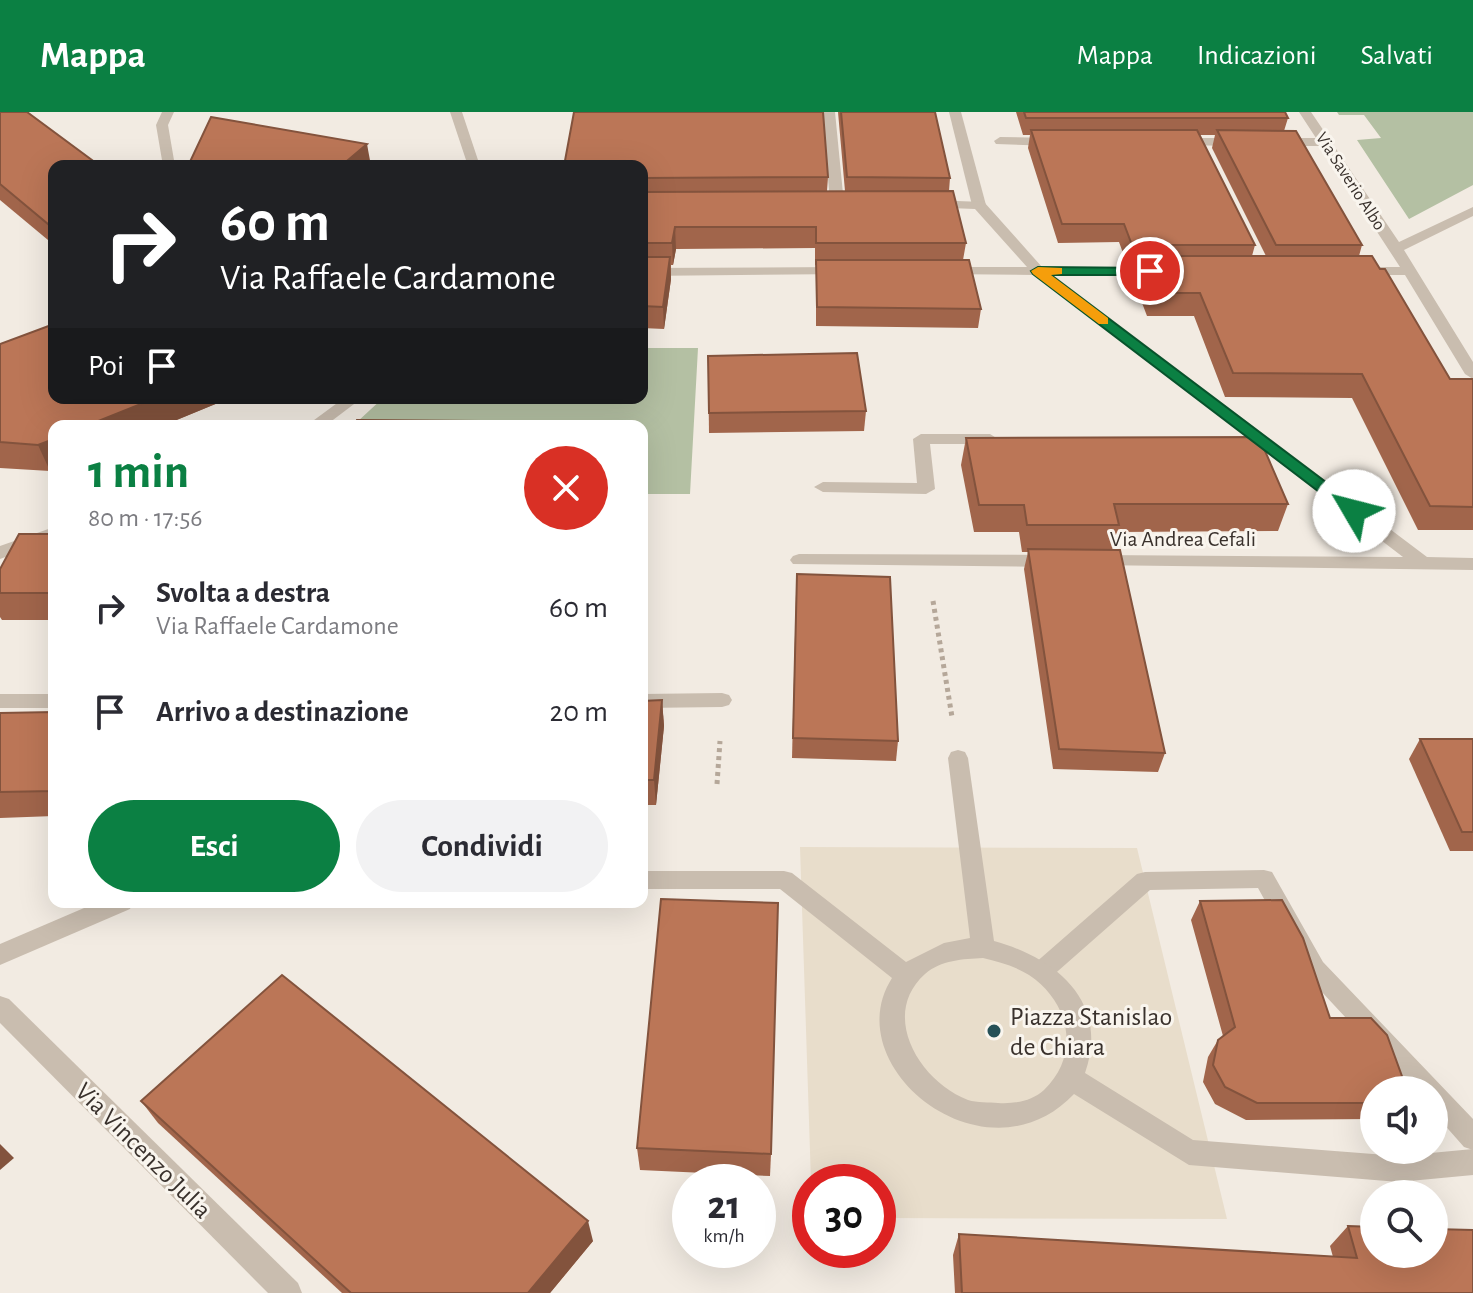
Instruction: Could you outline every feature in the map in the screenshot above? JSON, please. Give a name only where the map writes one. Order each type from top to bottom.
[{"type":"street","points":[[168,112],[162,125],[168,160]]},
{"type":"street","points":[[456,112],[472,160]]},
{"type":"street","points":[[829,112],[837,204]]},
{"type":"street","points":[[955,112],[979,205],[1038,271],[1423,563]]},
{"type":"street","name":"Via Saverio Albo","points":[[1305,112],[1396,249],[1473,374]]},
{"type":"street","points":[[1000,141],[1061,142]]},
{"type":"street","points":[[1168,142],[1325,142]]},
{"type":"street","points":[[1199,142],[1206,156]]},
{"type":"street","points":[[822,205],[853,204]]},
{"type":"street","points":[[916,204],[979,205]]},
{"type":"street","name":"Via Saverio Albo","points":[[1396,249],[1473,211]]},
{"type":"street","points":[[648,272],[864,271]]},
{"type":"street","points":[[927,271],[1173,271]]},
{"type":"street","points":[[1351,271],[1409,271]]},
{"type":"street","points":[[323,420],[345,404]]},
{"type":"street","points":[[823,487],[926,489],[921,439],[1014,439]]},
{"type":"street","points":[[1231,441],[1262,441]]},
{"type":"street","points":[[2,551],[48,535]]},
{"type":"street","name":"Via Andrea Cefali","points":[[799,560],[1473,564]]},
{"type":"street","points":[[648,701],[722,700]]},
{"type":"street","points":[[0,701],[48,701]]},
{"type":"street","points":[[958,758],[983,948]]},
{"type":"street","points":[[1042,971],[1145,881],[1264,879],[1315,969],[1417,1076]]},
{"type":"street","points":[[648,880],[784,880],[908,977]]},
{"type":"street","points":[[0,955],[108,908]]},
{"type":"street","points":[[983,948],[1014,956],[1042,971],[1063,993],[1077,1021],[1079,1050],[1071,1078],[1052,1100],[1024,1114],[994,1117],[963,1112],[935,1098],[912,1077],[897,1051],[892,1025],[895,999],[908,977],[928,960],[952,950],[983,948]]},
{"type":"street","name":"Via Vincenzo Julia","points":[[0,1007],[288,1293]]},
{"type":"street","points":[[1071,1078],[1189,1152],[1399,1169],[1473,1162]]},
{"type":"street","points":[[1448,1110],[1473,1138]]},
{"type":"path","points":[[926,560],[958,758]]},
{"type":"green space","points":[[1337,112],[1473,112],[1473,185],[1409,219],[1357,140],[1381,138],[1364,115],[1339,115]]},
{"type":"green space","points":[[648,348],[698,348],[690,494],[648,494],[648,420],[359,420],[376,404],[648,404]]},
{"type":"shaded area","name":"Piazza Stanislao de Chiara","points":[[800,847],[1137,848],[1227,1219],[896,1218],[896,1164],[810,1164]]},
{"type":"building","points":[[0,112],[27,112],[92,160],[48,160],[48,224],[0,184]]},
{"type":"building","points":[[574,112],[823,112],[828,177],[648,178],[648,160],[565,160]]},
{"type":"building","points":[[841,112],[935,112],[950,178],[847,177]]},
{"type":"building","points":[[1024,112],[1285,112],[1288,118],[1026,118]]},
{"type":"building","points":[[211,117],[367,144],[348,160],[191,160]]},
{"type":"building","points":[[1031,130],[1197,130],[1255,245],[1132,245],[1124,224],[1062,224]]},
{"type":"building","points":[[1217,130],[1296,131],[1362,245],[1276,245]]},
{"type":"building","points":[[953,191],[966,243],[816,243],[816,227],[675,227],[672,243],[648,243],[648,192]]},
{"type":"building","points":[[1139,256],[1372,256],[1380,269],[1385,269],[1450,379],[1473,379],[1473,507],[1430,506],[1362,374],[1233,373],[1200,293],[1153,293]]},
{"type":"building","points":[[648,257],[670,257],[663,307],[648,306]]},
{"type":"building","points":[[816,260],[969,260],[981,309],[817,307]]},
{"type":"building","points":[[48,326],[48,404],[141,404],[101,420],[48,420],[48,441],[38,445],[0,442],[0,344]]},
{"type":"building","points":[[857,353],[866,411],[709,413],[708,356]]},
{"type":"building","points":[[1259,437],[1288,504],[1114,504],[1119,525],[1027,525],[1024,505],[979,505],[966,438]]},
{"type":"building","points":[[19,534],[48,534],[48,593],[0,593],[0,569]]},
{"type":"building","points":[[1028,549],[1120,550],[1165,753],[1059,749]]},
{"type":"building","points":[[797,574],[890,577],[898,741],[793,738]]},
{"type":"building","points":[[662,700],[654,780],[648,780],[648,701]]},
{"type":"building","points":[[48,712],[48,791],[0,792],[0,713]]},
{"type":"building","points":[[1420,739],[1473,739],[1473,832],[1462,832]]},
{"type":"building","points":[[661,899],[778,903],[771,1154],[637,1148]]},
{"type":"building","points":[[1282,900],[1303,938],[1330,1018],[1371,1018],[1387,1035],[1402,1076],[1360,1076],[1360,1103],[1257,1103],[1225,1087],[1213,1065],[1218,1040],[1235,1027],[1200,901]]},
{"type":"building","points":[[282,975],[588,1221],[528,1293],[351,1293],[141,1101]]},
{"type":"building","points":[[1348,1226],[1360,1226],[1360,1268],[1448,1268],[1448,1229],[1473,1230],[1473,1293],[962,1293],[959,1234],[1357,1258]]},
{"type":"slow traffic","points":[[1057,271],[1038,271],[1103,321]]},
{"type":"place","name":"Piazza Stanislao de Chiara","points":[[994,1031]]},
{"type":"route","points":[[1150,271],[1038,271],[1354,511]]}]
